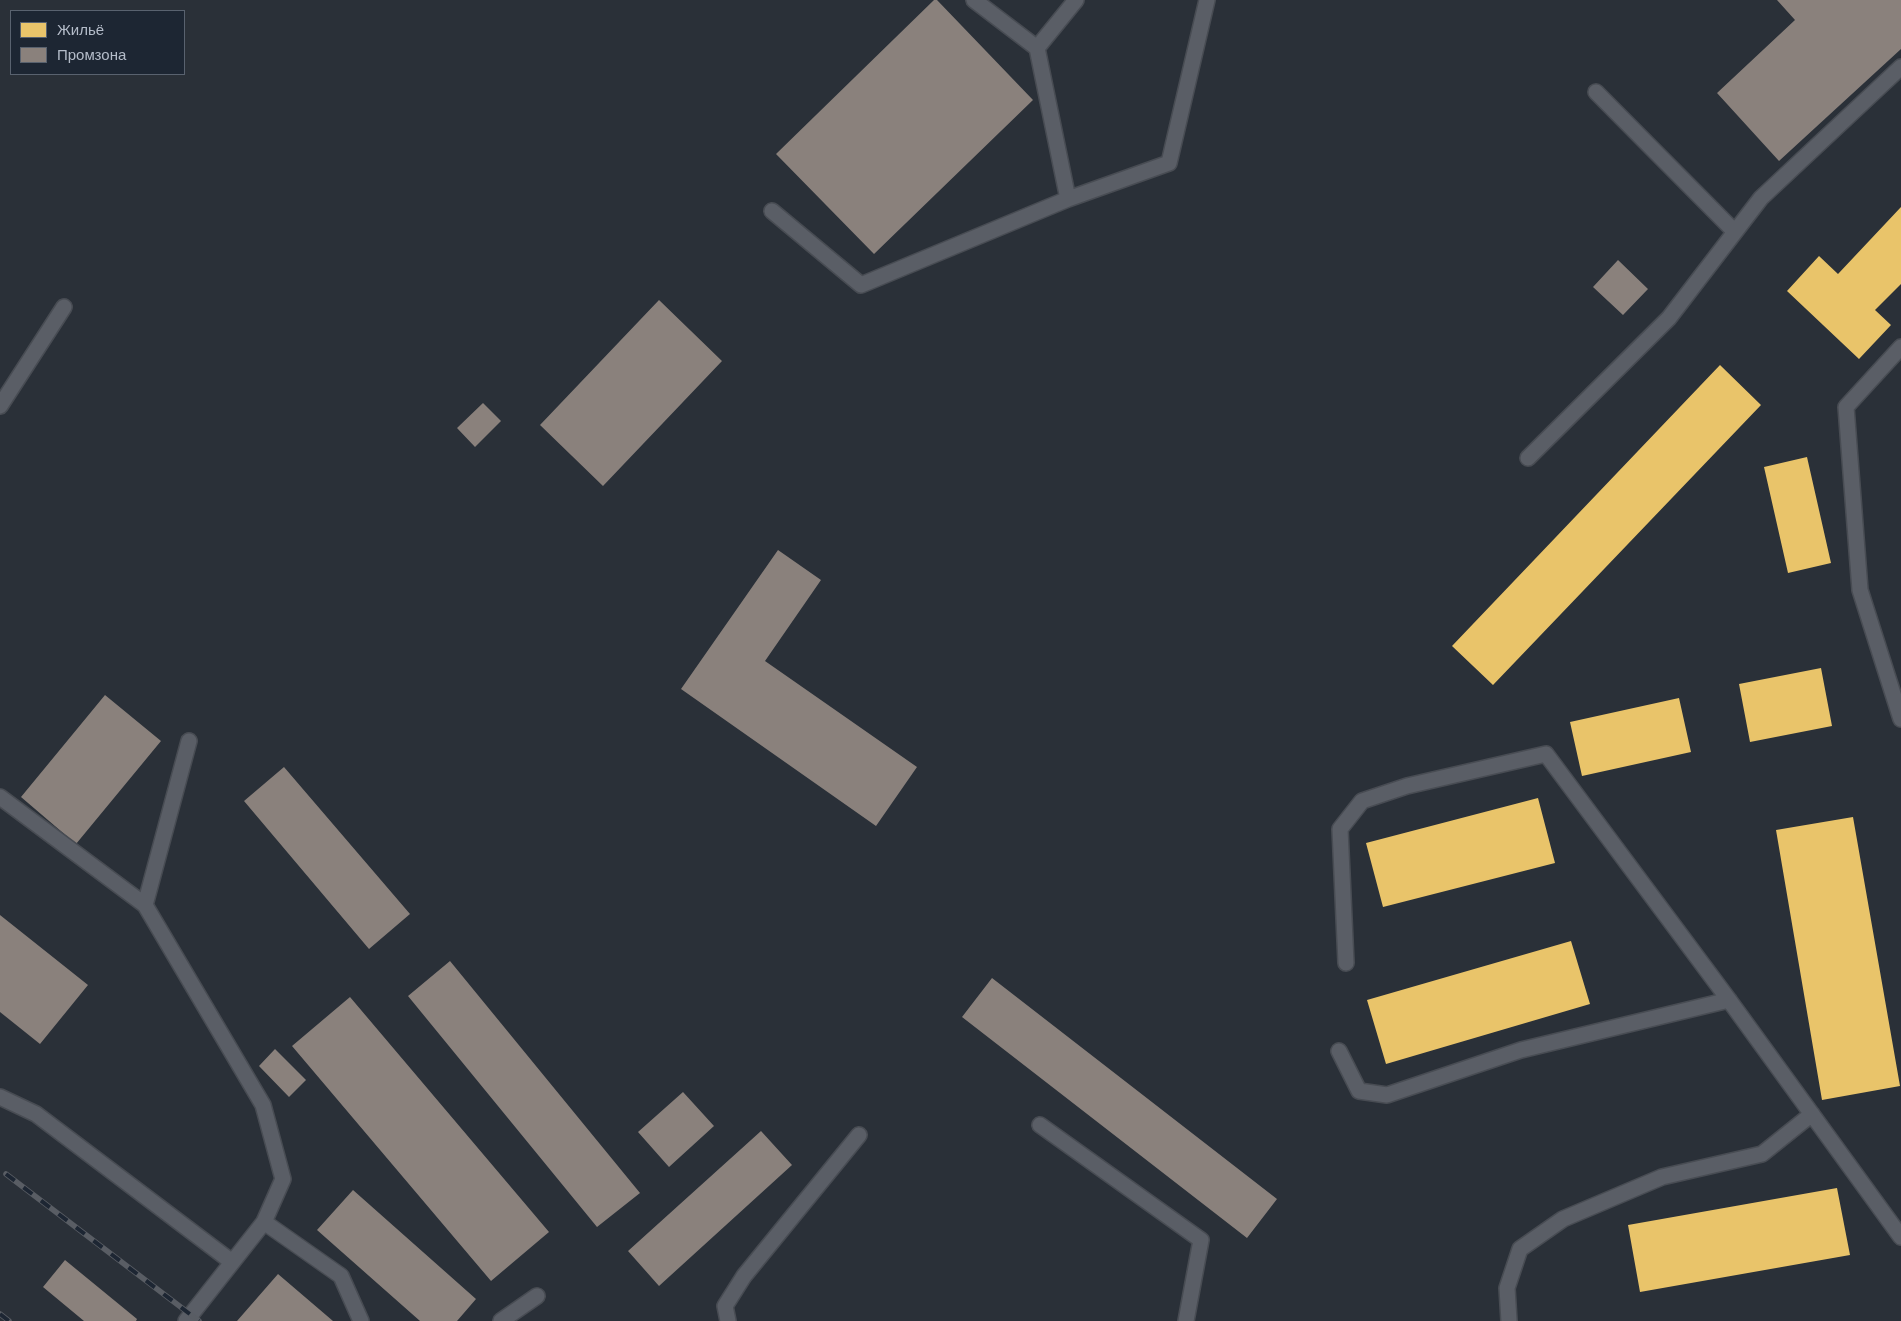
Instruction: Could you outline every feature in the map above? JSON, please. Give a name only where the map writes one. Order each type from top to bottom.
[{"type":"lane","points":[[974,0],[1037,48],[1068,199]]},
{"type":"lane","points":[[1037,48],[1076,0]]},
{"type":"lane","points":[[772,211],[861,285],[1068,199],[1169,163],[1207,0]]},
{"type":"lane","points":[[1528,458],[1669,318],[1761,198],[1901,67]]},
{"type":"lane","points":[[1596,92],[1735,232]]},
{"type":"lane","points":[[0,406],[64,307]]},
{"type":"lane","points":[[1901,347],[1846,407],[1860,590],[1901,719]]},
{"type":"lane","points":[[145,904],[189,741]]},
{"type":"lane","points":[[1346,963],[1340,829],[1362,801],[1407,786],[1546,754],[1729,1000],[1901,1238]]},
{"type":"lane","points":[[0,797],[145,904],[263,1105],[283,1179],[264,1222],[186,1321]]},
{"type":"lane","points":[[1340,1051],[1359,1092],[1387,1095],[1521,1050],[1729,1000]]},
{"type":"lane","points":[[0,1098],[36,1114],[232,1262]]},
{"type":"lane","points":[[1510,1321],[1507,1288],[1520,1249],[1563,1219],[1662,1177],[1762,1154],[1812,1114]]},
{"type":"lane","points":[[1040,1125],[1202,1240],[1186,1321]]},
{"type":"lane","points":[[728,1321],[725,1306],[744,1276],[859,1135]]},
{"type":"lane","points":[[264,1222],[341,1276],[361,1321]]},
{"type":"lane","points":[[501,1321],[537,1296]]},
{"type":"building: Жильё","points":[[1901,207],[1901,284],[1875,310],[1891,325],[1859,359],[1787,291],[1819,256],[1838,274]]},
{"type":"building: Жильё","points":[[1720,365],[1761,405],[1493,685],[1452,646]]},
{"type":"building: Жильё","points":[[1807,457],[1831,563],[1788,573],[1764,467]]},
{"type":"building: Жильё","points":[[1821,668],[1832,726],[1750,742],[1739,684]]},
{"type":"building: Жильё","points":[[1679,698],[1691,752],[1582,776],[1570,722]]},
{"type":"building: Жильё","points":[[1538,798],[1555,863],[1383,907],[1366,843]]},
{"type":"building: Жильё","points":[[1853,817],[1900,1086],[1822,1100],[1776,830]]},
{"type":"building: Жильё","points":[[1571,941],[1590,1004],[1386,1064],[1367,1000]]},
{"type":"building: Жильё","points":[[1837,1188],[1850,1255],[1640,1292],[1628,1225]]},
{"type":"building: Промзона","points":[[934,0],[937,0],[1033,100],[874,254],[776,154]]},
{"type":"building: Промзона","points":[[1777,0],[1901,0],[1901,49],[1779,161],[1717,93],[1795,20]]},
{"type":"building: Промзона","points":[[1618,260],[1648,289],[1623,315],[1593,287]]},
{"type":"building: Промзона","points":[[659,300],[722,361],[603,486],[540,425]]},
{"type":"building: Промзона","points":[[483,403],[501,421],[475,447],[457,428]]},
{"type":"building: Промзона","points":[[778,550],[821,580],[765,661],[917,767],[876,826],[681,689]]},
{"type":"building: Промзона","points":[[105,695],[161,741],[76,844],[21,797]]},
{"type":"building: Промзона","points":[[284,767],[410,914],[369,949],[244,801]]},
{"type":"building: Промзона","points":[[0,915],[88,985],[40,1044],[0,1012]]},
{"type":"building: Промзона","points":[[450,961],[640,1193],[597,1227],[408,996]]},
{"type":"building: Промзона","points":[[992,978],[1277,1199],[1247,1238],[962,1017]]},
{"type":"building: Промзона","points":[[350,997],[549,1232],[491,1281],[292,1046]]},
{"type":"building: Промзона","points":[[275,1049],[306,1080],[289,1097],[259,1066]]},
{"type":"building: Промзона","points":[[683,1092],[714,1126],[669,1167],[638,1132]]},
{"type":"building: Промзона","points":[[761,1131],[792,1165],[659,1286],[628,1251]]},
{"type":"building: Промзона","points":[[353,1190],[476,1299],[457,1321],[420,1321],[317,1230]]},
{"type":"building: Промзона","points":[[65,1260],[137,1319],[136,1321],[84,1321],[43,1287]]},
{"type":"building: Промзона","points":[[278,1274],[333,1321],[237,1321]]},
{"type":"railway","points":[[6,1174],[199,1321]]},
{"type":"railway","points":[[0,1314],[9,1321]]}]
